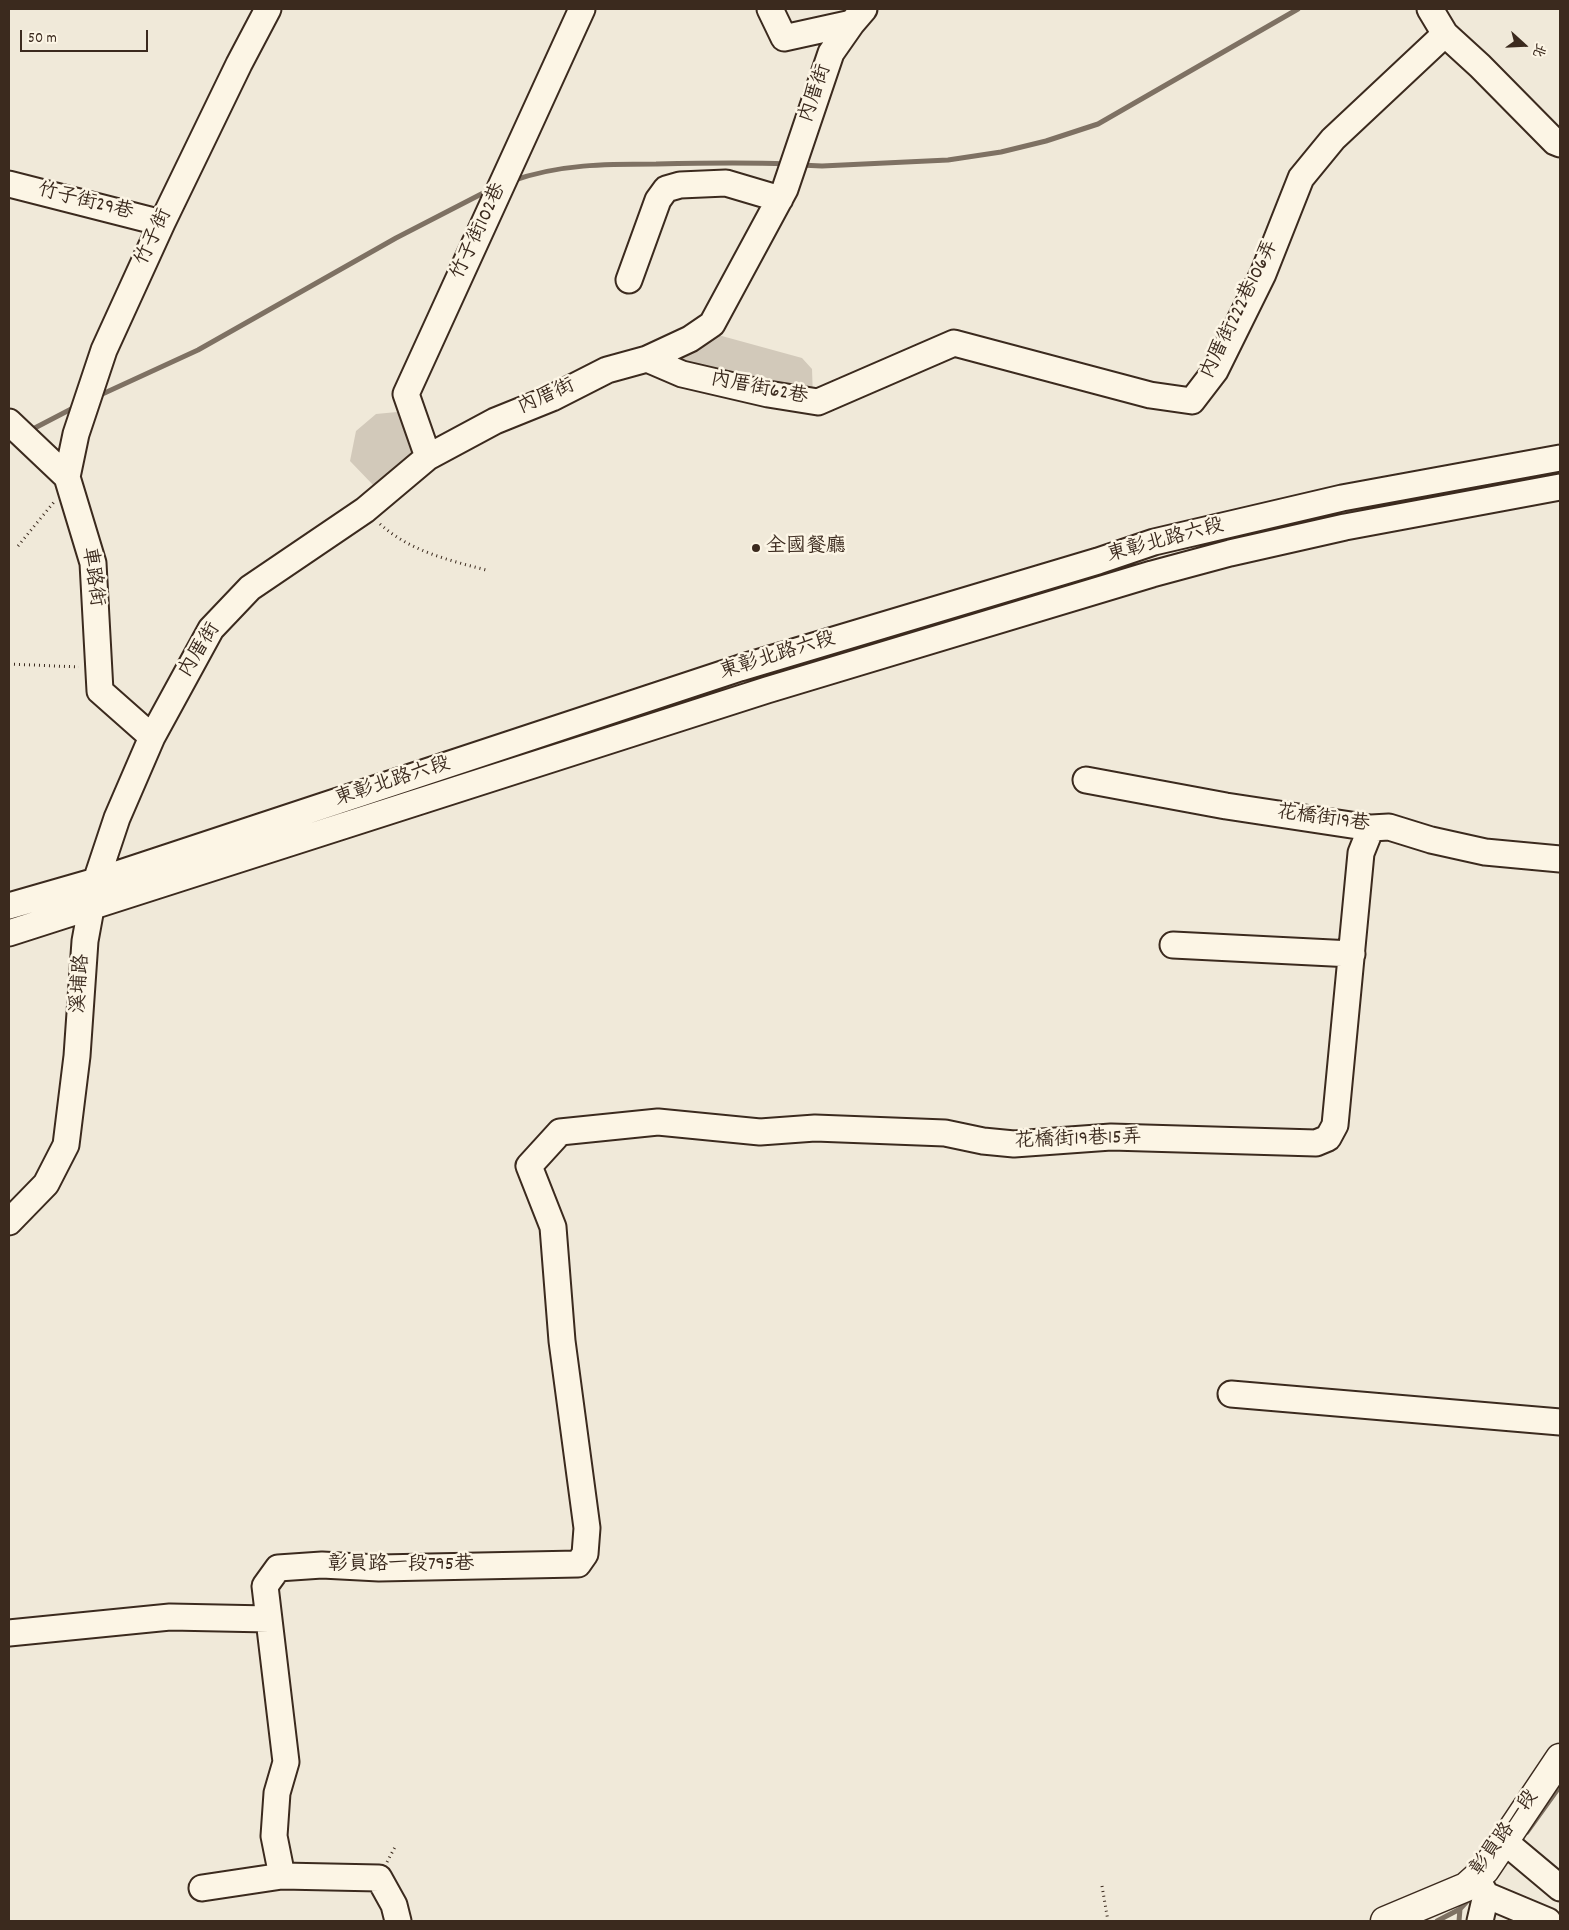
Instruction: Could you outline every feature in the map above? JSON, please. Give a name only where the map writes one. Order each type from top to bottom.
[{"type":"main road","name":"彰員路一段","points":[[1385,1921],[1466,1887],[1481,1887],[1485,1870],[1560,1758]]},
{"type":"street","name":"竹子街","points":[[69,483],[76,434],[104,350],[238,64],[268,9]]},
{"type":"street","name":"竹子街102巷","points":[[428,457],[406,394],[582,9]]},
{"type":"street","points":[[770,9],[784,38],[858,16]]},
{"type":"street","points":[[1430,9],[1445,34],[1480,66],[1555,142],[1560,144]]},
{"type":"street","name":"內厝街","points":[[152,737],[211,629],[250,588],[365,510],[428,457],[495,420],[552,398],[607,370],[647,359],[690,339],[712,324],[785,189],[832,53],[858,16]]},
{"type":"street","name":"內厝街222巷106弄","points":[[954,343],[1150,395],[1192,401],[1215,371],[1263,274],[1301,178],[1333,139],[1445,34]]},
{"type":"street","points":[[629,280],[658,200],[666,189],[680,185],[726,183],[780,199]]},
{"type":"street","name":"竹子街29巷","points":[[9,184],[162,223]]},
{"type":"street","name":"內厝街62巷","points":[[647,359],[682,374],[768,394],[818,402],[954,343]]},
{"type":"street","name":"車路街","points":[[11,428],[69,483],[93,563],[100,691],[152,737]]},
{"type":"street","name":"東彰北路六段","points":[[9,906],[96,882],[740,668],[1098,561],[1154,542],[1342,498],[1560,458]]},
{"type":"street","name":"東彰北路六段","points":[[9,933],[767,690],[1152,574],[1230,553],[1344,528],[1560,487]]},
{"type":"street","name":"溪埔路","points":[[9,1222],[46,1184],[66,1145],[77,1056],[85,942],[96,882],[116,818],[152,737]]},
{"type":"street","name":"花橋街19巷","points":[[1086,780],[1226,806],[1371,828],[1389,827],[1431,840],[1485,852],[1560,859]]},
{"type":"street","name":"花橋街19巷15弄","points":[[530,1166],[560,1132],[658,1122],[760,1132],[815,1128],[945,1133],[983,1141],[1014,1144],[1111,1136],[1316,1143],[1328,1138],[1335,1125],[1361,854],[1371,828]]},
{"type":"street","points":[[1173,945],[1352,954]]},
{"type":"street","name":"彰員路一段795巷","points":[[282,1876],[274,1836],[277,1793],[286,1762],[265,1586],[278,1568],[322,1565],[379,1568],[578,1564],[585,1554],[588,1528],[562,1341],[552,1226],[530,1166]]},
{"type":"street","points":[[1231,1394],[1560,1422]]},
{"type":"street","points":[[9,1633],[170,1617],[268,1619]]},
{"type":"street","points":[[1504,1841],[1560,1888]]},
{"type":"street","points":[[202,1888],[282,1876],[379,1878],[394,1904],[398,1921]]},
{"type":"street","points":[[1480,1921],[1481,1887],[1548,1921]]},
{"type":"path","points":[[18,546],[69,483]]},
{"type":"path","points":[[365,510],[393,535],[420,550],[440,558],[486,570]]},
{"type":"path","points":[[9,664],[100,668]]},
{"type":"path","points":[[1102,1886],[1108,1921]]},
{"type":"shaded area","points":[[700,330],[802,358],[812,369],[813,398],[678,364]]},
{"type":"shaded area","points":[[397,412],[421,453],[374,486],[350,461],[356,431],[376,414]]},
{"type":"waterway","points":[[800,165],[822,166],[948,160],[1001,152],[1046,141],[1098,124],[1298,9]]},
{"type":"waterway","points":[[512,181],[547,171],[583,166],[722,163],[787,164]]},
{"type":"waterway","points":[[98,396],[198,350],[396,238],[491,189]]},
{"type":"waterway","points":[[29,431],[77,406]]},
{"type":"waterway","points":[[1527,1832],[1560,1786]]},
{"type":"waterway","points":[[1437,1921],[1460,1909],[1471,1897]]},
{"type":"waterway","points":[[1459,1921],[1460,1909]]},
{"type":"place","name":"全國餐廳","points":[[756,548]]}]
